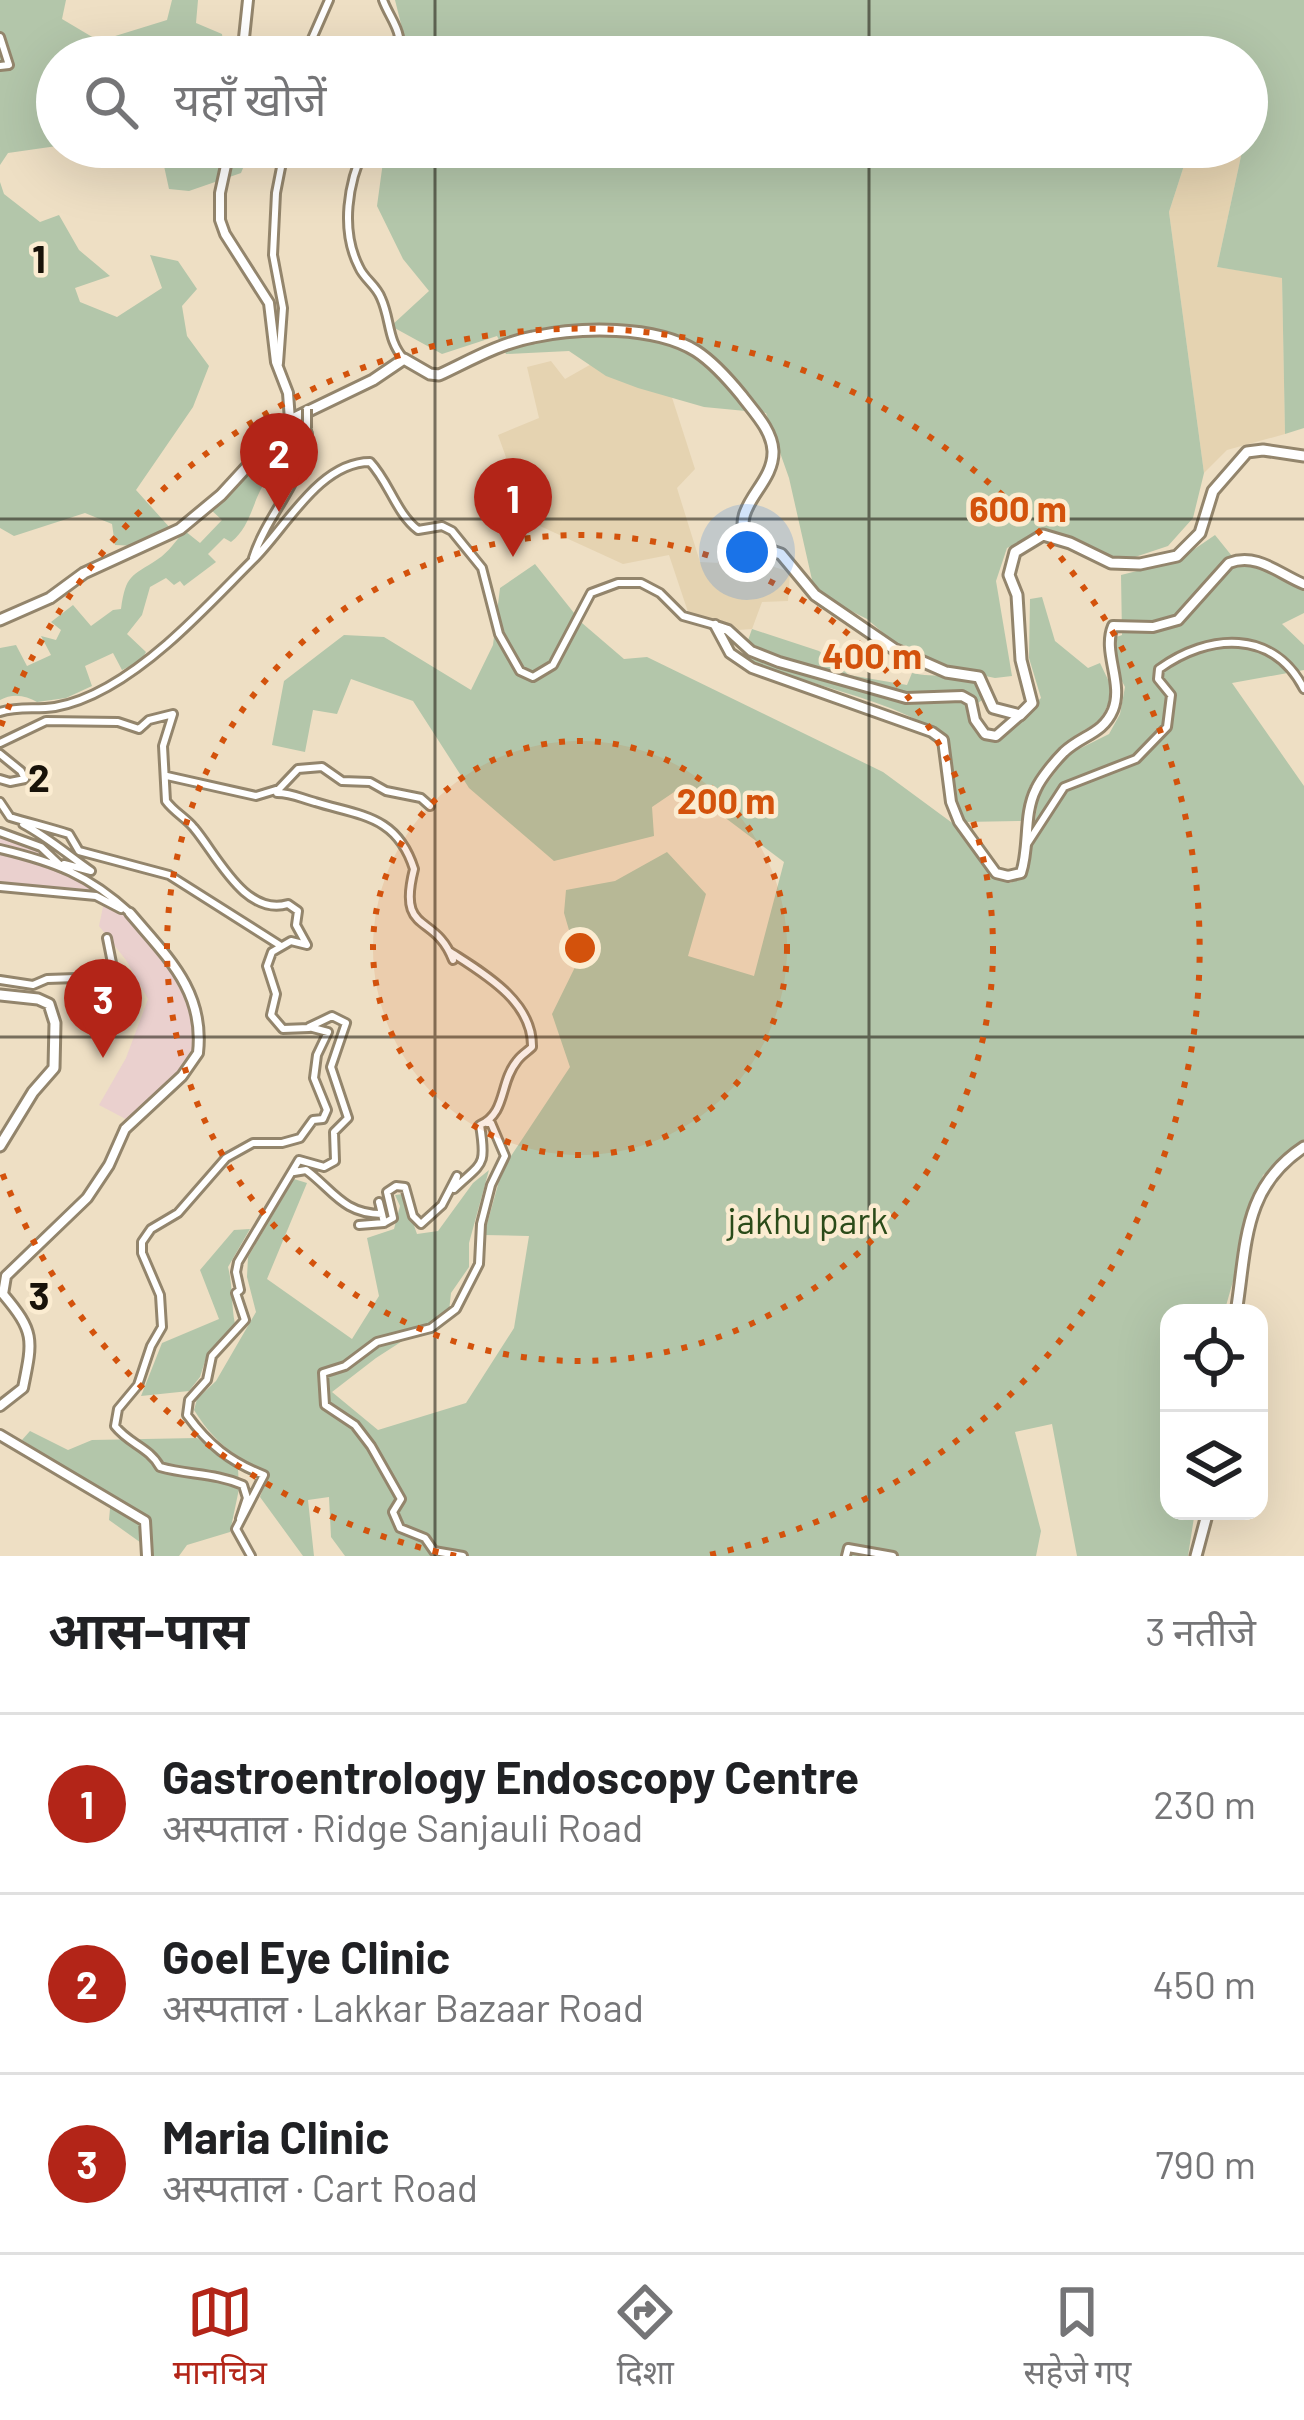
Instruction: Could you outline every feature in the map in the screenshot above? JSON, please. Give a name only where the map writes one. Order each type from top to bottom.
[{"type":"main road","points":[[0,620],[50,598],[84,573],[180,530],[221,495],[290,420],[374,380],[404,359],[439,375],[533,337],[603,332],[677,342],[704,356],[761,420],[771,440],[772,464],[742,514],[748,543],[781,554],[815,595],[894,650],[946,672],[979,677],[993,708],[1020,715],[1032,703],[1021,661],[1017,595],[1009,574],[1015,552],[1043,536],[1058,538],[1111,563],[1140,564],[1177,556],[1199,533],[1213,490],[1246,452],[1304,457]]},
{"type":"main road","points":[[0,995],[49,1004],[56,1057],[54,1068],[0,1146]]},
{"type":"main road","points":[[1237,1304],[1258,1194],[1269,1175],[1304,1147]]},
{"type":"main road","points":[[1196,1556],[1206,1520]]},
{"type":"street","points":[[244,36],[248,0]]},
{"type":"street","points":[[313,36],[329,0]]},
{"type":"street","points":[[383,0],[400,36]]},
{"type":"street","points":[[0,37],[9,64],[0,66]]},
{"type":"street","points":[[225,168],[220,220],[269,303],[290,420],[307,431]]},
{"type":"street","points":[[279,368],[283,308],[272,255],[281,168]]},
{"type":"street","points":[[358,168],[350,190],[352,246],[357,265],[382,298],[389,336],[404,359]]},
{"type":"street","points":[[252,562],[271,516],[304,463],[307,409]]},
{"type":"street","points":[[0,743],[38,724],[56,707],[131,672],[252,562],[296,506],[322,483],[362,461],[370,462],[383,476],[408,522],[418,530],[442,526],[452,531],[482,568],[499,634],[520,671],[533,677],[553,665],[591,593],[618,583],[640,583],[660,593],[683,616],[728,630],[757,653],[906,698],[962,696],[971,701],[975,720],[985,734],[996,736],[1020,715]]},
{"type":"street","points":[[715,625],[730,653],[752,668],[932,732],[943,740],[951,802],[970,839],[996,873],[1008,876],[1021,873],[1036,788],[1065,751],[1102,729],[1115,705],[1109,640],[1113,626],[1153,627],[1178,620],[1229,562],[1237,560],[1263,562],[1304,584]]},
{"type":"street","points":[[1028,844],[1064,787],[1136,759],[1166,727],[1171,695],[1158,679],[1159,669],[1169,662],[1215,645],[1253,644],[1283,658],[1304,689]]},
{"type":"street","points":[[0,712],[56,707]]},
{"type":"street","points":[[38,724],[118,722],[139,729],[149,720],[172,715],[163,746],[166,801],[191,824],[236,883],[270,906],[288,904],[298,911],[296,925],[307,944],[291,941],[272,952],[267,966],[276,994],[271,1015],[283,1028],[328,1032],[316,1055],[314,1078],[327,1110],[300,1138],[253,1143],[226,1159],[183,1208],[155,1225],[142,1242],[143,1259],[160,1295],[162,1328],[138,1385],[116,1418],[120,1433],[152,1452],[160,1467],[181,1474],[204,1472],[243,1485],[247,1498],[236,1529],[251,1556]]},
{"type":"street","points":[[0,754],[25,775],[22,782],[0,779]]},
{"type":"street","points":[[267,795],[298,769],[322,767],[342,781],[370,782],[386,791],[421,798],[430,806]]},
{"type":"street","points":[[167,776],[244,796],[296,794],[375,817],[387,825],[414,869],[407,891],[413,917],[441,938],[451,955],[505,991],[531,1027],[532,1047],[513,1068],[504,1100],[487,1123]]},
{"type":"street","points":[[0,802],[10,817],[56,842],[91,871],[0,849]]},
{"type":"street","points":[[10,817],[46,831],[64,832],[79,851],[169,875],[281,946]]},
{"type":"street","points":[[0,832],[41,847],[62,867],[100,886],[130,914],[179,972],[194,998],[198,1053],[182,1076],[125,1130],[110,1165],[87,1198],[5,1276],[3,1294],[28,1323],[28,1363],[23,1388],[0,1406]]},
{"type":"street","points":[[0,887],[96,896],[130,914]]},
{"type":"street","points":[[0,980],[33,985],[77,978],[107,985],[114,973],[107,938]]},
{"type":"street","points":[[240,1519],[264,1475],[239,1465],[206,1441],[187,1414],[189,1400],[207,1380],[212,1356],[245,1320],[236,1293],[240,1290],[238,1262],[299,1160],[324,1167],[335,1161],[334,1132],[347,1118],[331,1067],[346,1023],[332,1016],[310,1028]]},
{"type":"street","points":[[359,1225],[393,1218],[386,1197],[396,1186],[405,1186],[415,1221],[426,1222],[442,1205],[457,1176],[454,1189],[480,1168],[485,1152],[480,1125],[482,1120],[491,1123],[505,1156],[491,1185],[481,1225],[479,1264],[456,1310],[430,1328],[377,1342],[345,1366],[323,1373],[321,1383],[325,1405],[355,1425],[394,1481],[401,1498],[393,1512],[400,1528],[425,1538],[434,1551],[463,1556]]},
{"type":"street","points":[[291,1174],[306,1170],[358,1213],[382,1214]]},
{"type":"street","points":[[379,1202],[384,1223]]},
{"type":"street","points":[[0,1435],[145,1521],[147,1556]]},
{"type":"street","points":[[846,1556],[848,1548],[893,1556]]},
{"type":"shaded area","points":[[1183,168],[1238,168],[1217,267],[1282,277],[1285,434],[1227,450],[1204,473],[1169,212]]},
{"type":"shaded area","points":[[609,354],[668,385],[695,469],[677,488],[700,562],[721,563],[731,553],[790,572],[788,601],[762,602],[752,629],[738,630],[688,612],[669,555],[623,564],[529,521],[498,435],[539,418],[527,367],[551,361],[565,379]]},
{"type":"shaded area","points":[[0,835],[39,848],[120,899],[190,983],[198,1000],[203,1057],[137,1125],[99,1105],[126,1058],[148,999],[99,926],[104,902],[87,894],[0,884]]},
{"type":"green space","points":[[0,0],[66,0],[62,19],[91,36],[36,36],[36,149],[8,153],[0,165]]},
{"type":"green space","points":[[172,0],[198,0],[196,23],[222,34],[115,36],[167,20]]},
{"type":"green space","points":[[395,0],[1304,0],[1304,428],[1285,434],[1282,278],[1217,267],[1238,168],[1268,168],[1268,36],[404,36]]},
{"type":"green space","points":[[164,168],[243,168],[241,173],[189,191],[169,189]]},
{"type":"green space","points":[[382,168],[1183,168],[1169,212],[1204,473],[1193,518],[1168,546],[1120,562],[1043,532],[1007,548],[996,581],[1012,676],[995,678],[917,662],[867,619],[815,593],[789,478],[766,413],[704,407],[638,388],[606,376],[569,351],[506,354],[497,336],[442,354],[391,326],[429,291],[403,259],[377,206]]},
{"type":"green space","points":[[0,182],[4,194],[40,222],[59,215],[79,250],[110,276],[75,288],[80,302],[117,317],[162,288],[150,255],[178,261],[197,289],[182,306],[187,336],[209,366],[193,407],[136,490],[171,529],[139,546],[115,545],[112,524],[85,513],[14,536],[0,528]]},
{"type":"green space","points":[[268,468],[269,477],[244,527],[231,542],[224,538],[208,554],[216,562],[184,586],[166,578],[150,587],[142,615],[127,634],[146,652],[141,661],[122,670],[113,653],[85,666],[92,686],[66,698],[0,700],[0,648],[16,645],[27,666],[51,655],[41,636],[56,640],[61,630],[51,622],[73,605],[91,626],[121,609],[131,578],[162,556],[185,531],[200,543],[222,520],[210,509],[247,469]]},
{"type":"green space","name":"jakhu park","points":[[1215,535],[1240,566],[1266,568],[1304,586],[1304,613],[1282,624],[1304,645],[1304,670],[1232,683],[1304,786],[1304,1146],[1263,1175],[1227,1304],[1160,1304],[1160,1520],[1194,1520],[1188,1556],[1077,1556],[1052,1424],[1015,1432],[1041,1531],[1036,1556],[345,1556],[331,1537],[329,1497],[308,1500],[314,1556],[303,1556],[260,1497],[269,1473],[226,1448],[194,1410],[256,1312],[247,1277],[248,1257],[294,1179],[307,1183],[267,1279],[352,1339],[379,1296],[367,1238],[394,1229],[400,1206],[395,1195],[403,1194],[417,1234],[438,1231],[473,1183],[489,1170],[469,1243],[469,1267],[451,1293],[449,1311],[332,1392],[378,1430],[466,1403],[514,1328],[529,1236],[484,1235],[499,1181],[570,1067],[552,1014],[578,961],[564,913],[566,890],[615,881],[667,852],[706,894],[688,956],[754,976],[784,862],[683,786],[652,807],[654,836],[554,861],[469,788],[413,701],[351,679],[337,714],[313,710],[305,752],[272,745],[284,681],[344,635],[384,637],[471,690],[493,645],[500,588],[535,564],[582,623],[624,659],[647,657],[883,772],[955,825],[993,878],[1010,883],[1026,876],[1039,794],[1069,754],[1109,734],[1120,714],[1125,687],[1105,648],[1108,640],[1122,635],[1121,575],[1177,561]]},
{"type":"green space","points":[[1042,597],[1055,641],[1088,668],[1100,663],[1113,690],[1099,720],[1049,762],[1022,821],[964,822],[955,798],[948,739],[934,729],[884,706],[741,660],[752,629],[819,651],[849,675],[907,685],[912,673],[967,679],[982,686],[982,700],[970,709],[972,724],[984,738],[998,739],[1041,698],[1029,658],[1030,599]]},
{"type":"green space","points":[[250,1229],[228,1267],[235,1324],[206,1358],[189,1391],[141,1396],[162,1343],[219,1319],[200,1270],[234,1230]]},
{"type":"green space","points":[[30,1431],[68,1450],[92,1440],[197,1438],[238,1468],[230,1532],[187,1545],[179,1556],[152,1556],[151,1550],[109,1520],[111,1497],[22,1440]]},
{"type":"place","name":"Goel Eye Clinic","points":[[279,512]]},
{"type":"place","name":"Gastroentrology Endoscopy Centre","points":[[513,557]]},
{"type":"place","name":"Maria Clinic","points":[[103,1058]]}]
